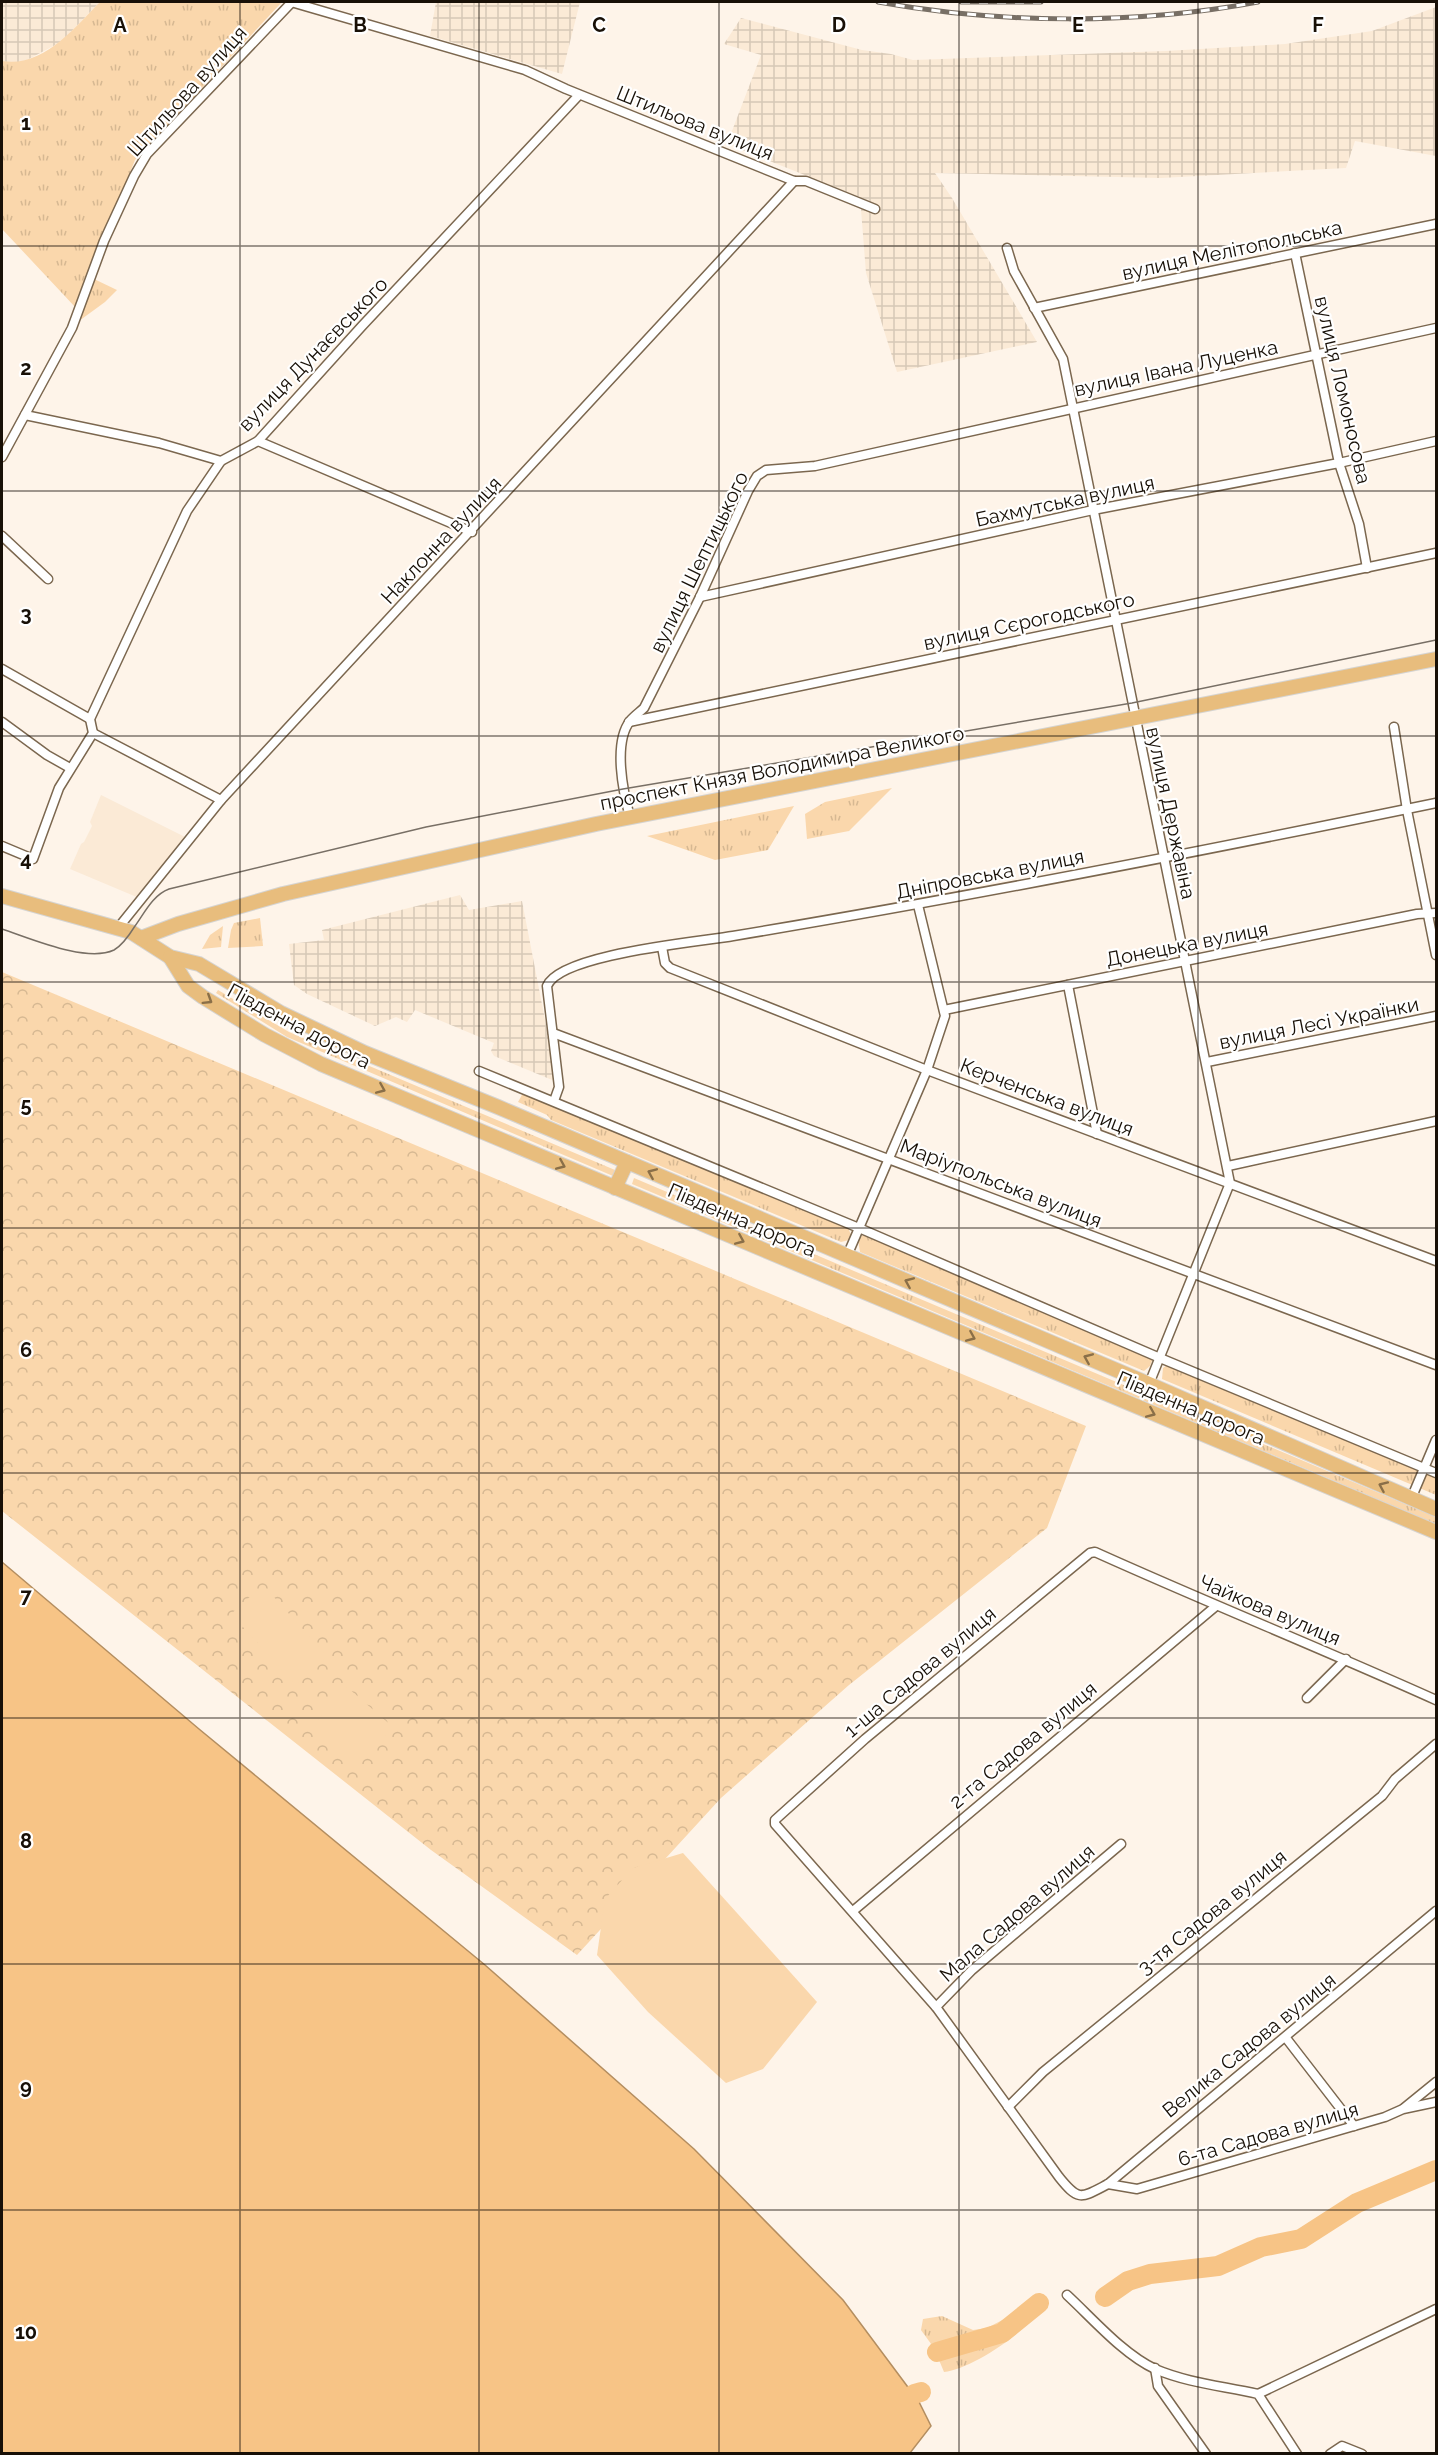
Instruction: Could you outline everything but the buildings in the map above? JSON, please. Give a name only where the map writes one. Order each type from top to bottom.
[{"type":"main road","name":"проспект Князя Володимира Великого","points":[[141,938],[178,924],[283,894],[630,817],[1437,659]]},
{"type":"main road","points":[[2,896],[118,928],[141,938],[170,957]]},
{"type":"main road","name":"Південна дорога","points":[[170,957],[199,964],[281,1014],[365,1053],[1149,1384],[1437,1509]]},
{"type":"main road","name":"Південна дорога","points":[[170,957],[188,986],[265,1035],[312,1059],[1437,1532]]},
{"type":"main road","points":[[615,1188],[627,1162]]},
{"type":"street","name":"Штильова вулиця","points":[[2,457],[72,328],[105,241],[134,176],[147,154],[291,2],[427,44],[486,57],[525,70],[579,95],[795,181],[806,181],[875,209]]},
{"type":"street","name":"вулиця Дунаєвського","points":[[90,719],[187,511],[221,461],[258,441],[362,326],[579,95]]},
{"type":"street","name":"Наклонна вулиця","points":[[118,928],[221,800],[472,532],[795,181]]},
{"type":"street","name":"вулиця Мелітопольська","points":[[1034,308],[1437,224]]},
{"type":"street","name":"вулиця Державіна","points":[[1007,248],[1014,272],[1063,359],[1228,1167],[1230,1183],[1149,1384]]},
{"type":"street","name":"вулиця Ломоносова","points":[[1295,254],[1339,463],[1359,524],[1368,568]]},
{"type":"street","name":"вулиця Івана Луценка","points":[[923,440],[1437,328]]},
{"type":"street","points":[[25,415],[159,443],[221,461]]},
{"type":"street","name":"вулиця Шептицького","points":[[630,817],[624,796],[620,762],[629,722],[644,708],[700,597],[748,491],[761,472],[815,466],[923,440]]},
{"type":"street","points":[[258,441],[472,532]]},
{"type":"street","name":"Бахмутська вулиця","points":[[700,597],[1093,510],[1339,463],[1437,441]]},
{"type":"street","points":[[2,536],[48,579]]},
{"type":"street","name":"вулиця Сєрогодського","points":[[629,722],[1437,553]]},
{"type":"street","points":[[2,669],[90,719],[93,733],[59,788],[33,859],[2,846]]},
{"type":"street","points":[[2,722],[47,755],[70,768]]},
{"type":"street","points":[[1394,727],[1407,810],[1433,913],[1437,955]]},
{"type":"street","points":[[93,733],[221,800]]},
{"type":"street","name":"Дніпровська вулиця","points":[[553,1032],[546,991],[552,977],[562,970],[581,963],[662,947],[918,906],[1437,803]]},
{"type":"street","points":[[847,1256],[927,1070],[945,1016],[918,906]]},
{"type":"street","name":"Донецька вулиця","points":[[944,1010],[1417,914],[1433,913]]},
{"type":"street","name":"Керченська вулиця","points":[[662,947],[665,963],[670,968],[927,1070],[1437,1261]]},
{"type":"street","points":[[1068,985],[1096,1134]]},
{"type":"street","name":"вулиця Лесі Українки","points":[[1207,1062],[1437,1016]]},
{"type":"street","points":[[553,1032],[559,1087],[554,1101]]},
{"type":"street","name":"Маріупольська вулиця","points":[[553,1032],[1437,1365]]},
{"type":"street","points":[[479,1071],[859,1227],[1160,1358],[1437,1473]]},
{"type":"street","points":[[1228,1167],[1263,1157],[1437,1121]]},
{"type":"street","points":[[1411,1498],[1437,1440]]},
{"type":"street","name":"Чайкова вулиця","points":[[1090,1553],[1095,1552],[1437,1700]]},
{"type":"street","name":"1-ша Садова вулиця","points":[[853,1911],[776,1824],[775,1820],[865,1739],[1090,1553]]},
{"type":"street","name":"2-га Садова вулиця","points":[[853,1911],[1216,1606]]},
{"type":"street","points":[[1307,1698],[1346,1659]]},
{"type":"street","name":"3-тя Садова вулиця","points":[[1008,2107],[1043,2072],[1382,1796],[1395,1779],[1437,1744]]},
{"type":"street","name":"Мала Садова вулиця","points":[[936,2007],[972,1970],[1121,1844]]},
{"type":"street","points":[[853,1911],[936,2007],[1008,2107]]},
{"type":"street","name":"Велика Садова вулиця","points":[[1008,2107],[1065,2185],[1078,2196],[1089,2194],[1108,2184],[1437,1911]]},
{"type":"street","points":[[1286,2038],[1354,2126]]},
{"type":"street","points":[[1403,2109],[1437,2082]]},
{"type":"street","name":"6-та Садова вулиця","points":[[1108,2184],[1137,2189],[1385,2117],[1403,2109],[1437,2102]]},
{"type":"street","points":[[1067,2295],[1139,2360],[1198,2383],[1258,2394],[1437,2309]]},
{"type":"street","points":[[1155,2368],[1158,2386],[1206,2454]]},
{"type":"street","points":[[1258,2394],[1297,2454]]},
{"type":"street","points":[[1330,2454],[1342,2446],[1362,2454]]},
{"type":"shaded area","points":[[2,2],[100,2],[61,42],[25,61],[13,63],[2,61]]},
{"type":"shaded area","points":[[436,2],[580,2],[562,74],[430,36]]},
{"type":"shaded area","points":[[1436,7],[1436,156],[1355,141],[1346,168],[1161,178],[935,173],[1037,342],[897,372],[866,273],[860,197],[727,144],[761,55],[724,44],[741,18],[862,50],[913,60],[1166,51],[1285,44],[1372,31]]},
{"type":"shaded area","points":[[101,795],[185,837],[139,898],[70,869],[92,826],[90,822]]},
{"type":"shaded area","points":[[460,895],[469,910],[522,901],[557,1082],[494,1056],[491,1051],[494,1043],[415,1010],[407,1022],[396,1017],[375,1026],[307,994],[294,985],[289,944],[324,940],[322,930]]},
{"type":"shaded area","points":[[2,1562],[199,1729],[485,1965],[694,2149],[843,2300],[919,2402],[931,2426],[910,2453],[2,2453]]},
{"type":"green space","points":[[100,2],[282,2],[135,160],[76,308],[2,229],[2,61],[17,62],[44,52],[57,44]]},
{"type":"green space","points":[[94,279],[117,290],[79,321]]},
{"type":"green space","points":[[892,788],[849,831],[807,839],[805,814],[825,802]]},
{"type":"green space","points":[[794,806],[768,850],[715,860],[647,836]]},
{"type":"green space","points":[[260,918],[263,946],[228,948],[234,923]]},
{"type":"green space","points":[[223,926],[221,947],[202,949],[210,935]]},
{"type":"green space","points":[[2,972],[1086,1426],[1047,1528],[849,1685],[721,1798],[577,1955],[431,1850],[2,1511]]},
{"type":"green space","points":[[218,990],[289,1032],[615,1170],[613,1176],[287,1037],[216,993]]},
{"type":"green space","points":[[523,1093],[848,1227],[851,1235],[849,1240],[841,1242],[551,1120],[547,1115],[518,1102]]},
{"type":"green space","points":[[634,1178],[1436,1517],[1436,1524],[632,1184]]},
{"type":"green space","points":[[863,1235],[1153,1358],[1150,1366],[1144,1371],[860,1252],[858,1240]]},
{"type":"green space","points":[[1167,1365],[1436,1478],[1436,1495],[1162,1379],[1163,1368]]},
{"type":"green space","points":[[263,1585],[327,1656],[296,1685],[231,1614]]},
{"type":"green space","points":[[347,1687],[393,1727],[360,1764],[314,1724]]},
{"type":"green space","points":[[683,1853],[817,2002],[763,2069],[726,2083],[648,2012],[597,1955],[605,1899],[633,1868]]},
{"type":"green space","points":[[1032,2297],[1038,2297],[1041,2306],[1025,2326],[984,2356],[956,2369],[944,2372],[934,2348],[921,2330],[923,2319],[942,2316],[973,2330],[987,2328],[1010,2316]]},
{"type":"waterway","points":[[1105,2297],[1128,2281],[1150,2274],[1218,2266],[1261,2247],[1301,2239],[1357,2203],[1436,2170]]},
{"type":"waterway","points":[[937,2352],[1002,2333],[1039,2303]]},
{"type":"waterway","points":[[914,2394],[921,2392]]},
{"type":"tram line","points":[[2,929],[58,948],[102,953],[114,950],[120,945],[154,900],[169,889],[426,827],[623,789],[1132,703],[1436,640]]},
{"type":"railway","points":[[878,2],[972,15],[1068,19],[1164,15],[1258,2]]},
{"type":"railway","points":[[961,2],[1041,2]]}]
